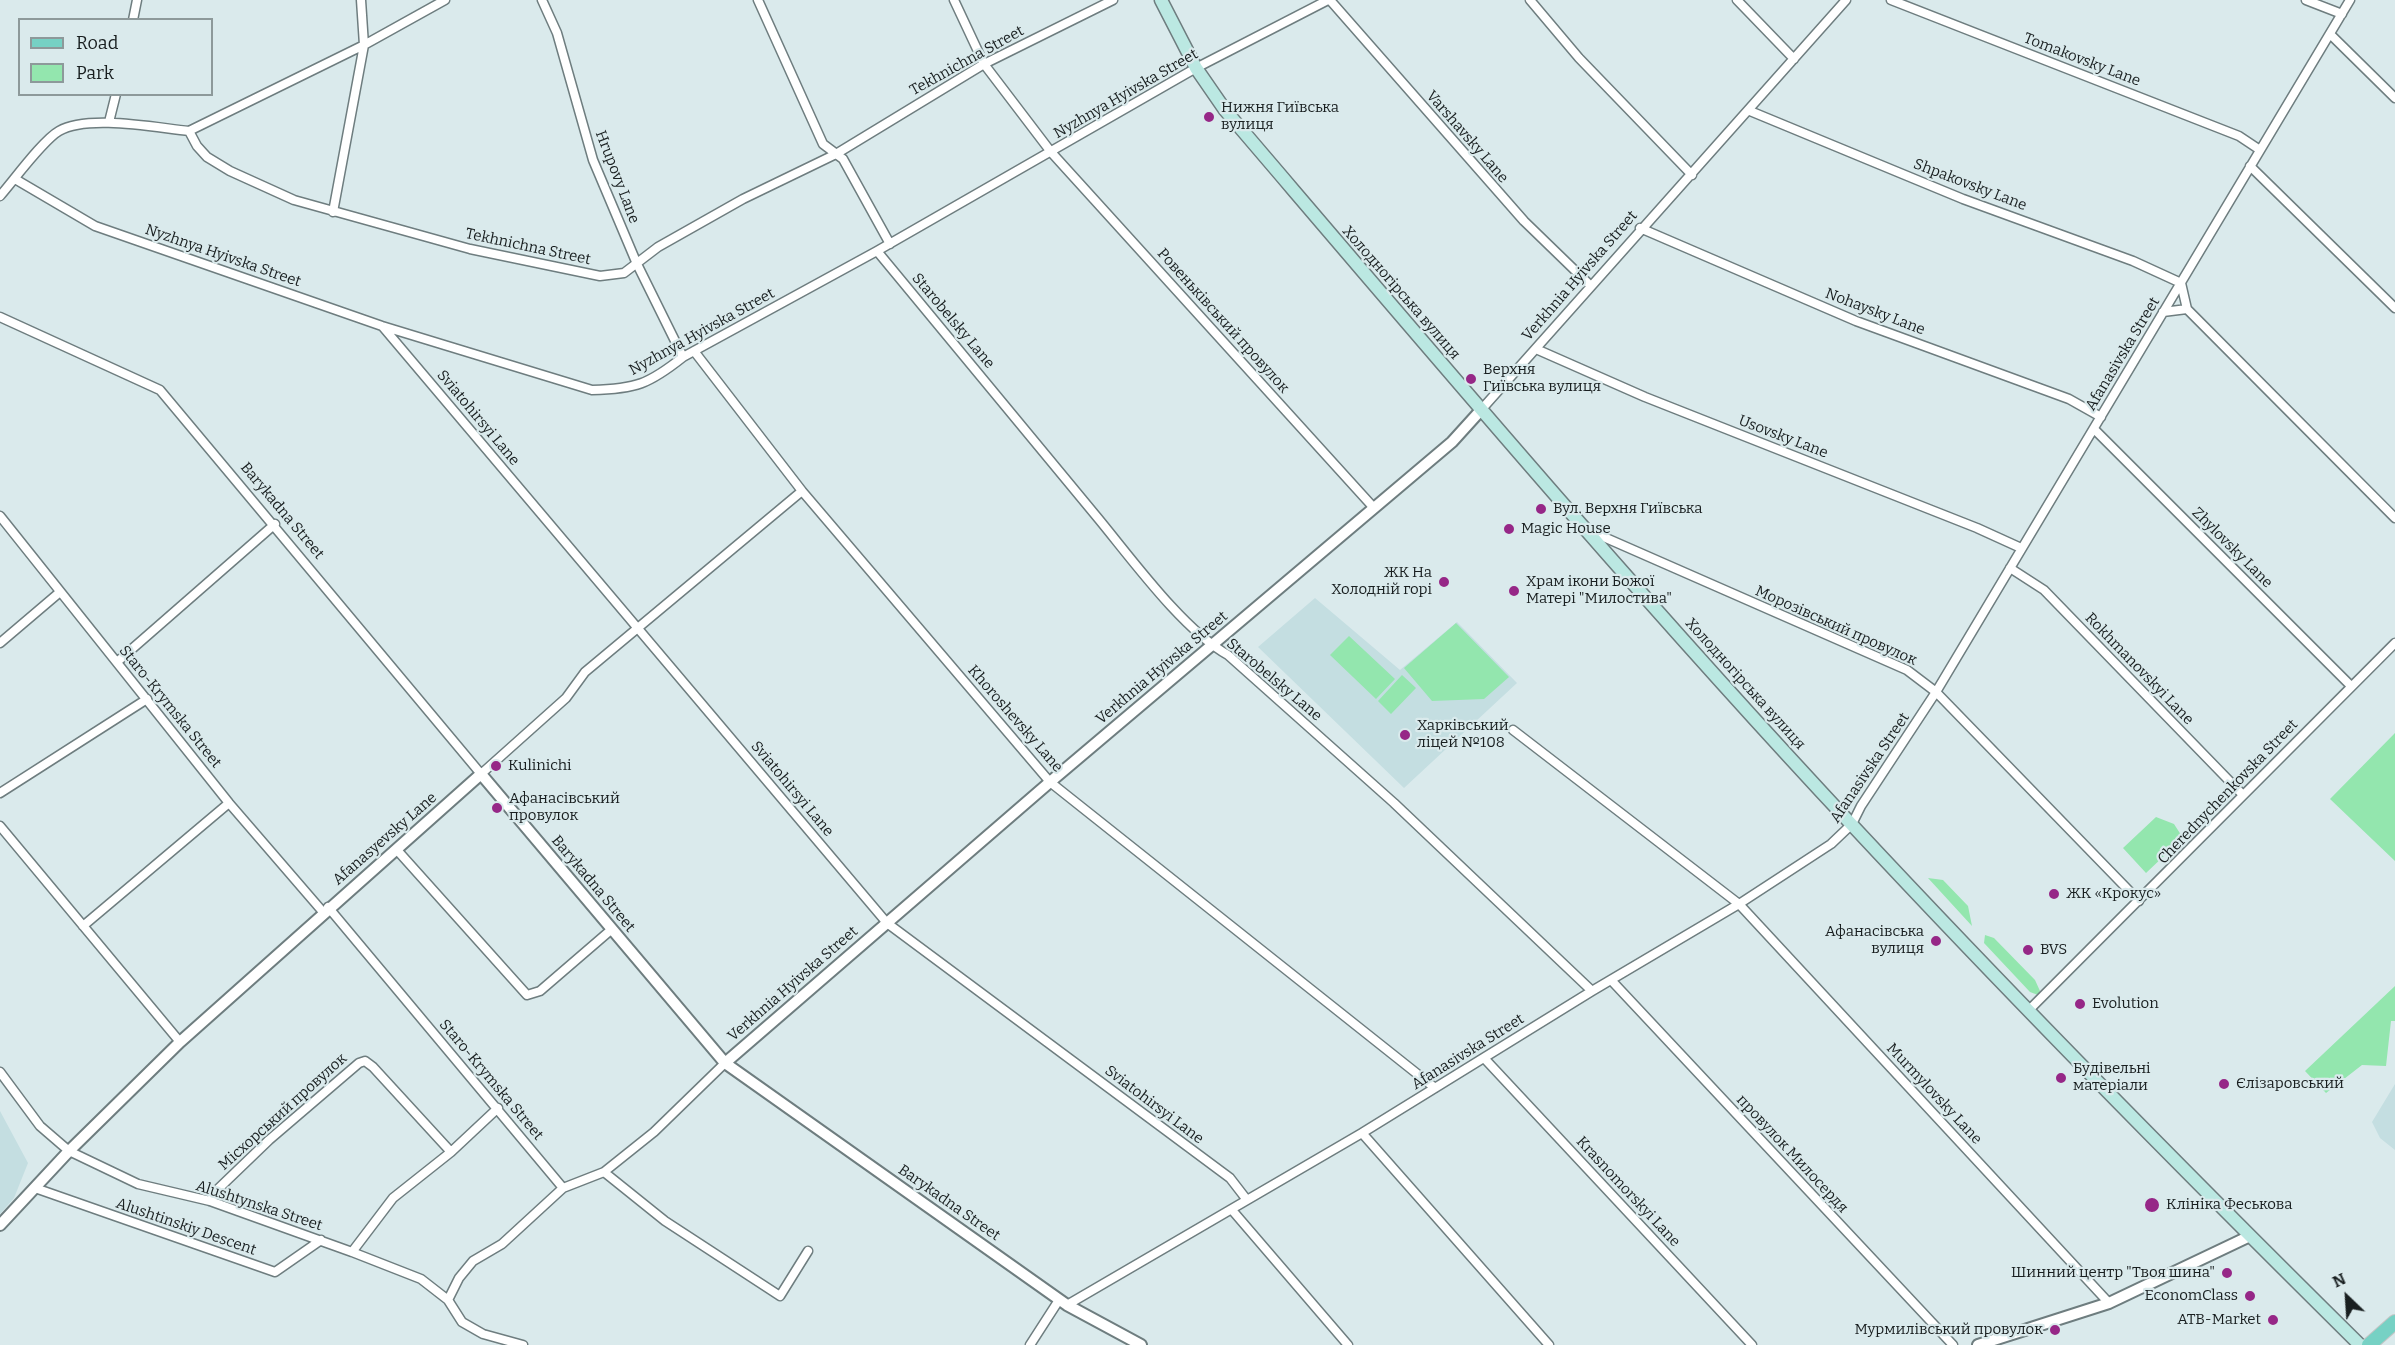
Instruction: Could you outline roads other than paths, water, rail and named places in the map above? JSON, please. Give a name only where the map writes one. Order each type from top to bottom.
[{"type":"main road","name":"Холодногірська вулиця","points":[[1161,0],[1196,68],[1224,110],[1586,530],[1852,824],[2029,1010],[2360,1345]]},
{"type":"main road","points":[[2369,1345],[2395,1322]]},
{"type":"street","points":[[133,18],[137,0]]},
{"type":"street","points":[[333,212],[364,45],[361,0]]},
{"type":"street","points":[[0,196],[58,131],[77,126],[109,123],[189,131],[364,45],[445,0]]},
{"type":"street","name":"Hrupovy Lane","points":[[542,0],[560,43],[593,160],[637,264],[683,357]]},
{"type":"street","points":[[758,0],[823,144],[843,159],[890,244]]},
{"type":"street","name":"Ровеньківський провулок","points":[[954,0],[984,64],[1051,152],[1374,508]]},
{"type":"street","name":"Tekhnichna Street","points":[[189,131],[196,146],[230,171],[294,200],[470,249],[600,276],[624,273],[658,247],[743,199],[836,153],[984,64],[1113,0]]},
{"type":"street","name":"Nyzhnya Hyivska Street","points":[[15,179],[95,226],[382,326],[592,390],[627,389],[660,375],[693,351],[890,244],[1196,68],[1329,0]]},
{"type":"street","name":"Varshavsky Lane","points":[[1329,0],[1524,221],[1590,285]]},
{"type":"street","points":[[1530,0],[1579,58],[1692,175]]},
{"type":"street","points":[[1737,0],[1794,59]]},
{"type":"street","name":"Verkhnia Hyivska Street","points":[[448,1300],[459,1278],[473,1261],[502,1244],[563,1188],[604,1172],[654,1132],[725,1063],[1050,782],[1452,442],[1640,228],[1750,111],[1846,0]]},
{"type":"street","name":"Tomakovsky Lane","points":[[1891,0],[2239,136],[2260,150]]},
{"type":"street","points":[[2306,0],[2342,14]]},
{"type":"street","name":"Afanasivska Street","points":[[1030,1345],[1063,1302],[1232,1210],[1362,1133],[1738,904],[1831,844],[1852,824],[1861,806],[1936,692],[2350,0]]},
{"type":"street","points":[[2330,34],[2395,98]]},
{"type":"street","points":[[109,123],[116,96]]},
{"type":"street","name":"Shpakovsky Lane","points":[[1750,111],[1963,199],[2133,261],[2181,284]]},
{"type":"street","points":[[2250,166],[2395,308]]},
{"type":"street","name":"Nohaysky Lane","points":[[1640,228],[1856,321],[2069,399],[2101,417]]},
{"type":"street","name":"Starobelsky Lane","points":[[877,251],[1149,579],[1211,645],[1228,655],[1394,803],[1592,991]]},
{"type":"street","points":[[2181,284],[2187,309],[2395,518]]},
{"type":"street","points":[[2163,312],[2187,309]]},
{"type":"street","name":"Barykadna Street","points":[[0,317],[160,390],[275,524],[481,774],[725,1063],[1063,1302],[1141,1345]]},
{"type":"street","name":"Sviatohirsyi Lane","points":[[382,326],[887,923],[1230,1178],[1247,1200]]},
{"type":"street","name":"Usovsky Lane","points":[[1536,349],[1645,397],[1977,528],[2021,548]]},
{"type":"street","name":"Khoroshevsky Lane","points":[[693,351],[802,491],[1050,782],[1435,1088]]},
{"type":"street","name":"Zhylovsky Lane","points":[[2094,429],[2351,686]]},
{"type":"street","name":"Afanasyevsky Lane","points":[[0,1225],[69,1151],[180,1042],[566,698],[585,672],[802,491]]},
{"type":"street","name":"Staro-Krymska Street","points":[[0,516],[230,803],[498,1108],[563,1188]]},
{"type":"street","points":[[117,662],[275,524]]},
{"type":"street","name":"Морозівський провулок","points":[[1586,530],[1907,670],[1936,692],[2139,901]]},
{"type":"street","name":"Rokhmanovskyi Lane","points":[[2010,568],[2044,590],[2243,795]]},
{"type":"street","points":[[0,643],[60,592]]},
{"type":"street","name":"Cherednychenkovska Street","points":[[2029,1010],[2395,643]]},
{"type":"street","points":[[0,793],[147,699]]},
{"type":"street","name":"Murmylovsky Lane","points":[[1513,730],[1738,904],[2109,1303]]},
{"type":"street","points":[[83,926],[230,803]]},
{"type":"street","points":[[0,826],[180,1042]]},
{"type":"street","points":[[397,850],[527,996],[540,991],[612,929]]},
{"type":"street","name":"провулок Милосердя","points":[[1611,981],[1953,1345]]},
{"type":"street","name":"Krasnomorskyi Lane","points":[[1484,1058],[1752,1345]]},
{"type":"street","name":"Місхорський провулок","points":[[210,1201],[217,1190],[269,1140],[359,1062],[365,1061],[374,1067],[451,1152]]},
{"type":"street","name":"Alushtynska Street","points":[[0,1072],[40,1126],[69,1151],[138,1184],[210,1201],[321,1240],[421,1280],[448,1300],[462,1322],[483,1334],[523,1345]]},
{"type":"street","points":[[352,1252],[393,1198],[451,1152],[498,1108]]},
{"type":"street","points":[[1362,1133],[1549,1345]]},
{"type":"street","points":[[604,1172],[665,1221],[780,1296],[808,1251]]},
{"type":"street","name":"Alushtinskiy Descent","points":[[35,1188],[274,1272],[321,1240]]},
{"type":"street","points":[[1232,1210],[1347,1345]]},
{"type":"street","points":[[1978,1345],[2109,1303],[2250,1236]]},
{"type":"place","name":"Нижня Гиївська вулиця","points":[[1209,117]]},
{"type":"place","name":"Верхня Гиївська вулиця","points":[[1471,379]]},
{"type":"place","name":"Вул. Верхня Гиївська","points":[[1541,509]]},
{"type":"place","name":"Magic House","points":[[1509,529]]},
{"type":"place","name":"ЖК На Холодній горі","points":[[1444,582]]},
{"type":"place","name":"Храм ікони Божої Матері \"Милостива\"","points":[[1514,591]]},
{"type":"place","name":"Харківський ліцей №108","points":[[1405,735]]},
{"type":"place","name":"Kulinichi","points":[[496,766]]},
{"type":"place","name":"Афанасівський провулок","points":[[497,808]]},
{"type":"place","name":"ЖК «Крокус»","points":[[2054,894]]},
{"type":"place","name":"Афанасівська вулиця","points":[[1936,941]]},
{"type":"place","name":"BVS","points":[[2028,950]]},
{"type":"place","name":"Evolution","points":[[2080,1004]]},
{"type":"place","name":"Будівельні матеріали","points":[[2061,1078]]},
{"type":"place","name":"Єлізаровський","points":[[2224,1084]]},
{"type":"place","name":"Клініка Феськова","points":[[2152,1205]]},
{"type":"place","name":"Шинний центр \"Твоя шина\"","points":[[2227,1273]]},
{"type":"place","name":"EconomClass","points":[[2250,1296]]},
{"type":"place","name":"ATB-Market","points":[[2273,1320]]},
{"type":"place","name":"Мурмилівський провулок","points":[[2055,1330]]}]
